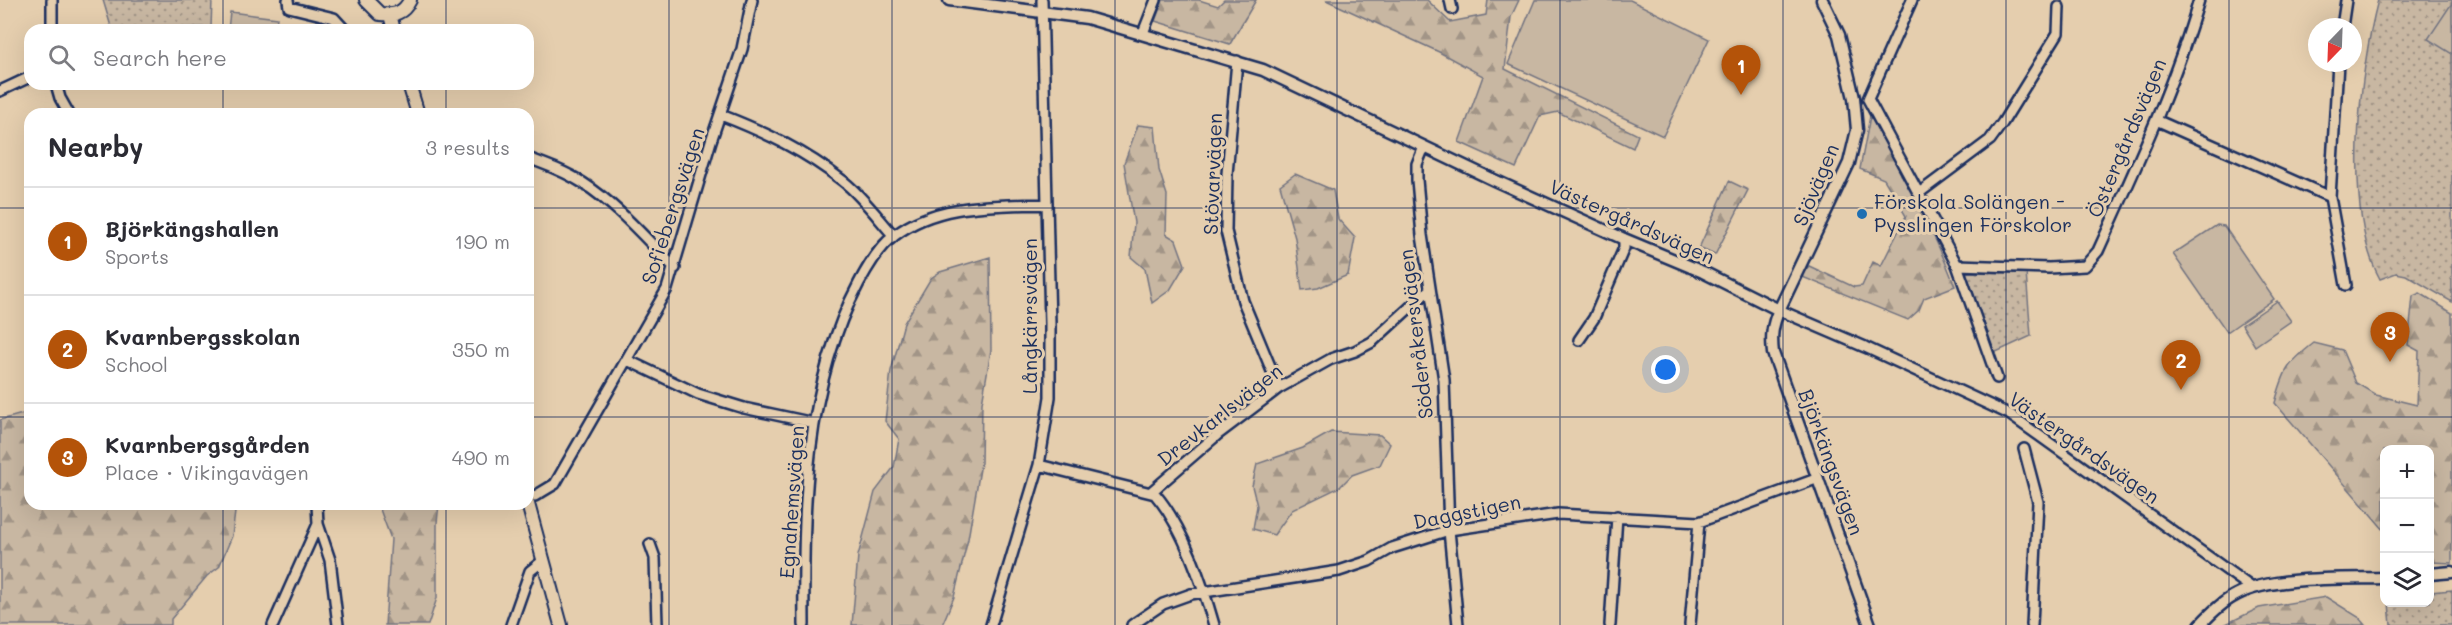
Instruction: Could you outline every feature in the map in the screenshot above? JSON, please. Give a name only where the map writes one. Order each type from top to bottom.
[{"type":"main road","points":[[366,0],[380,14],[390,15],[403,11],[410,0]]},
{"type":"main road","points":[[390,15],[392,24]]},
{"type":"main road","points":[[411,90],[416,108]]},
{"type":"main road","points":[[534,510],[543,560],[561,625]]},
{"type":"street","points":[[52,0],[52,24]]},
{"type":"street","points":[[288,0],[289,7],[334,18],[340,24]]},
{"type":"street","name":"Sofiebergsvägen","points":[[534,499],[555,484],[668,289],[742,49],[752,0]]},
{"type":"street","name":"Västergårdsvägen","points":[[949,0],[1043,6],[1237,61],[1292,82],[1424,147],[1624,239],[1703,272],[1779,310],[2009,414],[2252,588]]},
{"type":"street","points":[[1143,33],[1156,0]]},
{"type":"street","name":"Sjövägen","points":[[1779,310],[1850,163],[1857,130],[1854,99],[1839,35],[1822,0]]},
{"type":"street","points":[[1912,0],[1868,99],[1957,265],[1997,378]]},
{"type":"street","name":"Östergårdsvägen","points":[[1957,265],[2049,268],[2085,266],[2098,251],[2156,120],[2188,38],[2199,0]]},
{"type":"street","points":[[2343,18],[2346,0]]},
{"type":"street","name":"Långkärrsvägen","points":[[991,625],[1040,465],[1051,378],[1043,6]]},
{"type":"street","points":[[1919,193],[1990,140],[2058,33],[2059,7]]},
{"type":"street","name":"Stövarvägen","points":[[1237,61],[1228,164],[1226,231],[1243,301],[1279,388]]},
{"type":"street","points":[[2337,72],[2330,197],[2346,285]]},
{"type":"street","points":[[0,91],[24,80]]},
{"type":"street","points":[[58,90],[66,108]]},
{"type":"street","points":[[721,114],[801,151],[845,183],[894,236]]},
{"type":"street","points":[[2156,120],[2330,197]]},
{"type":"street","name":"Söderåkersvägen","points":[[1424,147],[1417,164],[1417,180],[1444,380],[1449,530],[1458,625]]},
{"type":"street","points":[[534,160],[584,184],[615,209],[675,268]]},
{"type":"street","name":"Egnahemsvägen","points":[[804,625],[806,491],[814,423],[827,368],[845,309],[864,273],[894,236],[923,219],[947,210],[1047,204]]},
{"type":"street","points":[[1579,340],[1594,318],[1624,248],[1624,239]]},
{"type":"street","name":"Drevkarlsvägen","points":[[1151,492],[1216,435],[1279,388],[1331,360],[1372,342],[1430,289]]},
{"type":"street","name":"Björkängsvägen","points":[[1779,310],[1773,328],[1773,353],[1816,479],[1870,625]]},
{"type":"street","points":[[627,360],[698,394],[744,408],[814,423]]},
{"type":"street","points":[[2024,448],[2038,502],[2032,625]]},
{"type":"street","points":[[1040,465],[1151,492],[1158,498],[1174,525],[1205,592],[1214,625]]},
{"type":"street","name":"Daggstigen","points":[[1132,625],[1163,604],[1191,594],[1339,571],[1359,565],[1392,548],[1449,530],[1558,514],[1699,522],[1816,479]]},
{"type":"street","points":[[317,510],[318,525],[330,561],[338,625]]},
{"type":"street","points":[[1610,625],[1617,516]]},
{"type":"street","points":[[1690,625],[1699,522]]},
{"type":"street","points":[[273,625],[318,525]]},
{"type":"street","points":[[650,544],[655,558],[657,625]]},
{"type":"street","points":[[511,625],[530,571],[543,560]]},
{"type":"street","points":[[2434,574],[2452,572]]},
{"type":"street","points":[[2200,625],[2234,595],[2252,588],[2275,583],[2380,578]]},
{"type":"green space","points":[[103,0],[212,0],[211,24],[110,24]]},
{"type":"green space","points":[[1163,0],[1199,0],[1218,6],[1224,0],[1256,0],[1230,44],[1155,21]]},
{"type":"green space","points":[[1326,0],[1427,0],[1450,22],[1486,15],[1488,0],[1519,0],[1511,17],[1505,69],[1638,135],[1633,148],[1558,112],[1540,116],[1516,168],[1459,142],[1483,76],[1439,52]]},
{"type":"green space","points":[[1535,0],[1630,0],[1709,39],[1663,136],[1508,64]]},
{"type":"green space","points":[[2378,0],[2452,0],[2452,302],[2406,275],[2396,273],[2380,279],[2369,250],[2361,217],[2358,141],[2365,65]]},
{"type":"green space","points":[[2452,3],[2452,54],[2428,39]]},
{"type":"green space","points":[[230,12],[277,18],[276,24],[229,24]]},
{"type":"green space","points":[[1870,116],[1926,221],[1955,286],[1924,298],[1919,310],[1908,320],[1800,276],[1809,266],[1854,287],[1862,286],[1873,262],[1881,266],[1906,216],[1884,179],[1860,169]]},
{"type":"green space","points":[[1138,125],[1155,127],[1159,170],[1167,195],[1166,234],[1176,240],[1185,265],[1170,290],[1152,303],[1145,269],[1131,257],[1134,223],[1124,163]]},
{"type":"green space","points":[[1295,174],[1333,190],[1338,219],[1355,238],[1348,275],[1318,288],[1302,290],[1295,238],[1280,185]]},
{"type":"green space","points":[[1729,181],[1748,190],[1715,255],[1699,248]]},
{"type":"green space","points":[[2217,225],[2224,226],[2274,299],[2227,332],[2173,254]]},
{"type":"green space","points":[[990,257],[991,350],[982,403],[981,463],[968,539],[954,597],[942,625],[852,625],[858,556],[875,492],[894,467],[899,439],[885,421],[891,371],[904,323],[931,278],[940,272]]},
{"type":"green space","points":[[1966,272],[2026,273],[2031,336],[1994,353]]},
{"type":"green space","points":[[2420,293],[2452,313],[2452,563],[2434,562],[2434,445],[2380,445],[2380,525],[2275,403],[2288,368],[2314,343],[2342,350],[2356,383],[2376,395],[2417,405],[2419,351],[2408,345],[2413,296]]},
{"type":"green space","points":[[2277,301],[2291,321],[2255,346],[2242,325]]},
{"type":"green space","points":[[24,414],[24,510],[235,510],[232,536],[219,567],[207,576],[171,619],[171,625],[0,625],[0,420]]},
{"type":"green space","points":[[1331,432],[1380,435],[1390,444],[1380,465],[1352,475],[1340,487],[1292,510],[1274,535],[1253,529],[1257,506],[1252,486],[1257,464],[1303,448]]},
{"type":"green space","points":[[380,510],[438,510],[437,598],[428,625],[385,625],[391,539]]},
{"type":"green space","points":[[2452,590],[2452,625],[2391,625],[2389,607],[2434,607],[2434,592]]},
{"type":"green space","points":[[2326,597],[2360,618],[2366,625],[2224,625],[2259,608]]},
{"type":"place","name":"Björkängshallen","points":[[1741,95]]},
{"type":"place","name":"Förskola Solängen - Pysslingen Förskolor","points":[[1862,214]]},
{"type":"place","name":"Kvarnbergsgården","points":[[2390,362]]},
{"type":"place","name":"Kvarnbergsskolan","points":[[2181,390]]}]
